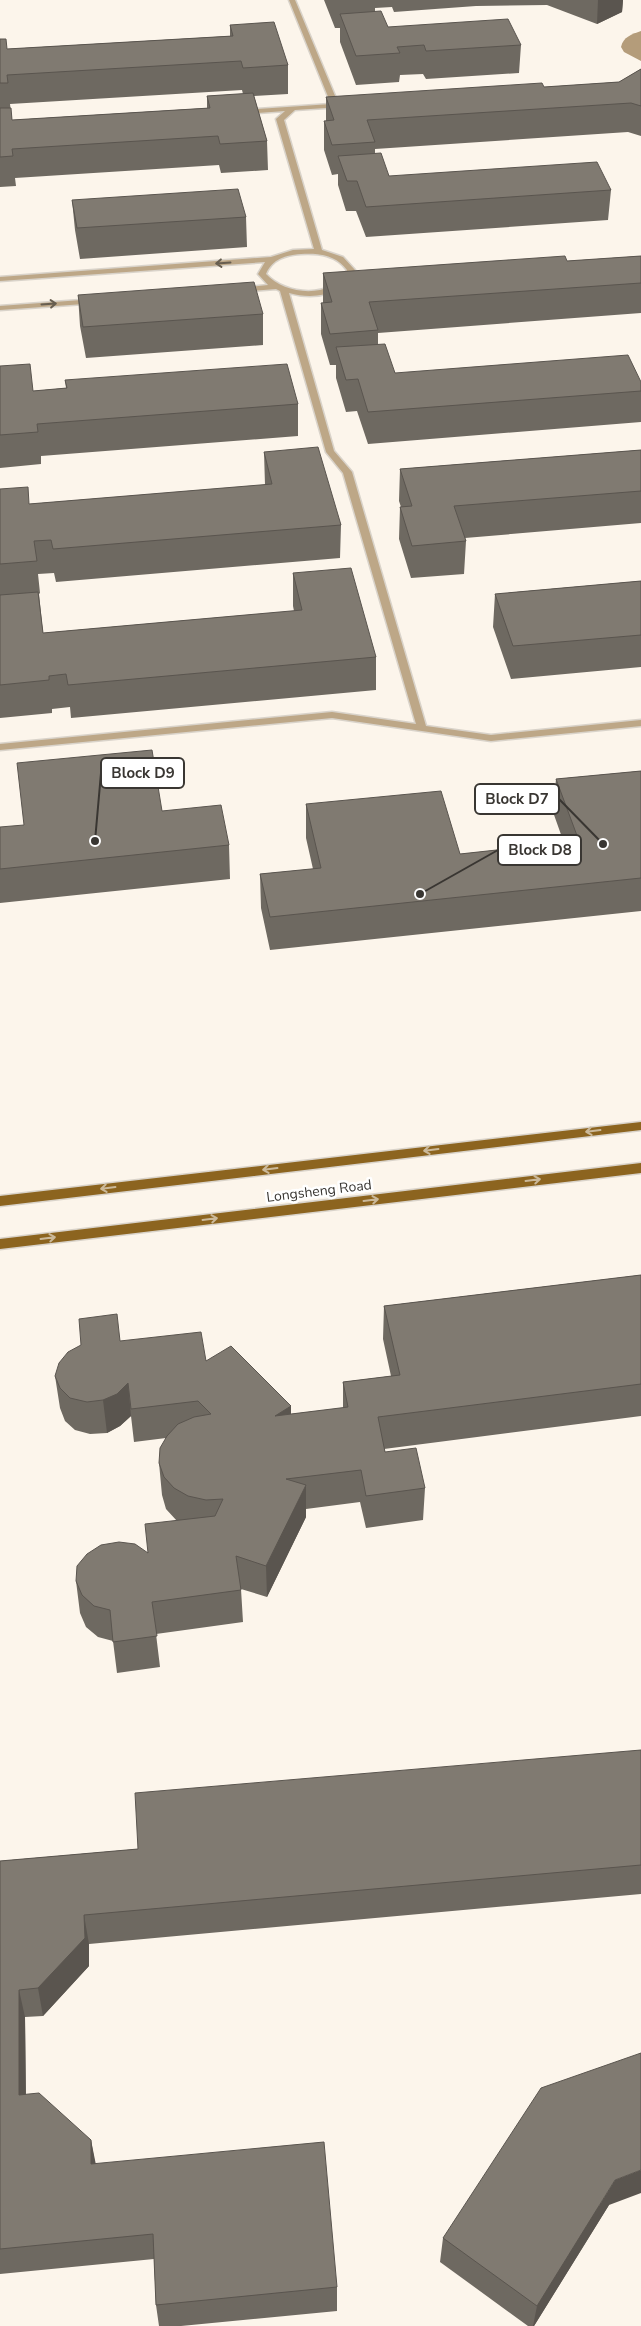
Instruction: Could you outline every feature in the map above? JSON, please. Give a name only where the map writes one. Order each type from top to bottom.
[{"type":"main road","name":"Longsheng Road","points":[[0,1201],[641,1126]]},
{"type":"main road","name":"Longsheng Road","points":[[0,1244],[641,1168]]},
{"type":"street","points":[[292,0],[335,105]]},
{"type":"street","points":[[235,112],[354,104]]},
{"type":"street","points":[[294,108],[280,120],[318,252]]},
{"type":"street","points":[[0,279],[271,259],[293,252],[318,252],[336,256],[348,264],[351,270],[350,277],[345,283],[335,288],[317,292],[280,289],[226,291]]},
{"type":"street","points":[[271,259],[264,266],[262,274],[266,281],[280,289],[330,452],[347,472],[422,728]]},
{"type":"street","points":[[0,308],[108,300]]},
{"type":"street","points":[[0,747],[332,715],[491,738],[641,723]]},
{"type":"shaded area","points":[[641,31],[641,61],[624,52],[621,47],[626,38]]},
{"type":"building","points":[[381,11],[388,27],[508,19],[521,45],[426,51],[424,45],[397,47],[400,53],[356,56],[340,14]]},
{"type":"building","points":[[274,22],[288,65],[243,68],[241,61],[7,75],[8,83],[0,83],[0,39],[6,39],[7,49],[233,36],[230,25]]},
{"type":"building","points":[[641,69],[641,106],[631,103],[367,120],[375,142],[332,145],[324,121],[334,120],[326,97],[542,83],[544,87],[619,82]]},
{"type":"building","points":[[253,93],[267,141],[220,144],[218,136],[12,149],[13,156],[0,157],[0,108],[11,108],[12,120],[210,108],[207,96]]},
{"type":"building","points":[[381,153],[389,176],[597,162],[611,190],[366,207],[357,181],[347,181],[338,156]]},
{"type":"building","points":[[238,189],[246,217],[77,228],[72,200]]},
{"type":"building","points":[[565,256],[567,261],[641,256],[641,283],[369,302],[378,330],[330,334],[321,303],[332,302],[323,273]]},
{"type":"building","points":[[254,282],[263,314],[83,327],[78,295]]},
{"type":"building","points":[[385,344],[395,373],[628,355],[641,382],[641,391],[368,412],[358,379],[346,380],[336,347]]},
{"type":"building","points":[[30,364],[33,391],[67,388],[65,380],[287,364],[298,404],[37,424],[38,432],[0,435],[0,366]]},
{"type":"building","points":[[318,447],[341,525],[53,549],[51,540],[34,541],[37,561],[0,564],[0,489],[28,487],[29,504],[272,484],[264,452]]},
{"type":"building","points":[[641,450],[641,491],[454,506],[466,541],[412,546],[400,507],[412,506],[400,469]]},
{"type":"building","points":[[351,568],[376,657],[68,685],[66,674],[49,676],[49,680],[0,685],[0,595],[38,592],[43,633],[302,610],[293,573]]},
{"type":"building","points":[[641,581],[641,635],[513,646],[495,594]]},
{"type":"building","points":[[152,750],[162,811],[221,805],[229,845],[0,869],[0,827],[24,825],[17,763]]},
{"type":"building","points":[[641,771],[641,878],[270,917],[260,874],[321,868],[306,804],[441,791],[460,854],[579,841],[556,779]]},
{"type":"building","points":[[641,1275],[641,1384],[378,1417],[385,1452],[416,1448],[425,1488],[366,1496],[361,1470],[286,1479],[306,1485],[266,1566],[236,1556],[241,1590],[152,1602],[157,1636],[113,1642],[110,1610],[94,1606],[82,1595],[76,1581],[77,1566],[87,1554],[101,1545],[119,1542],[135,1544],[148,1553],[145,1524],[215,1516],[223,1499],[206,1500],[188,1496],[174,1488],[164,1477],[159,1463],[160,1448],[167,1436],[178,1424],[194,1417],[211,1414],[198,1401],[131,1409],[128,1383],[117,1394],[103,1400],[87,1402],[70,1398],[60,1388],[55,1376],[59,1363],[68,1352],[81,1345],[79,1319],[117,1314],[120,1341],[201,1332],[206,1361],[231,1346],[291,1406],[275,1416],[348,1407],[343,1382],[400,1375],[384,1306]]},
{"type":"building","points":[[641,1750],[641,1865],[84,1915],[85,1938],[38,1988],[19,1990],[19,2095],[39,2093],[91,2140],[91,2164],[324,2142],[337,2287],[156,2305],[153,2234],[0,2249],[0,1861],[138,1849],[135,1793]]},
{"type":"building","points":[[641,2053],[641,2170],[615,2180],[537,2306],[443,2238],[541,2088]]},
{"type":"place","name":"Block D9","points":[[95,841]]},
{"type":"place","name":"Block D7","points":[[603,844]]},
{"type":"place","name":"Block D8","points":[[420,894]]}]
